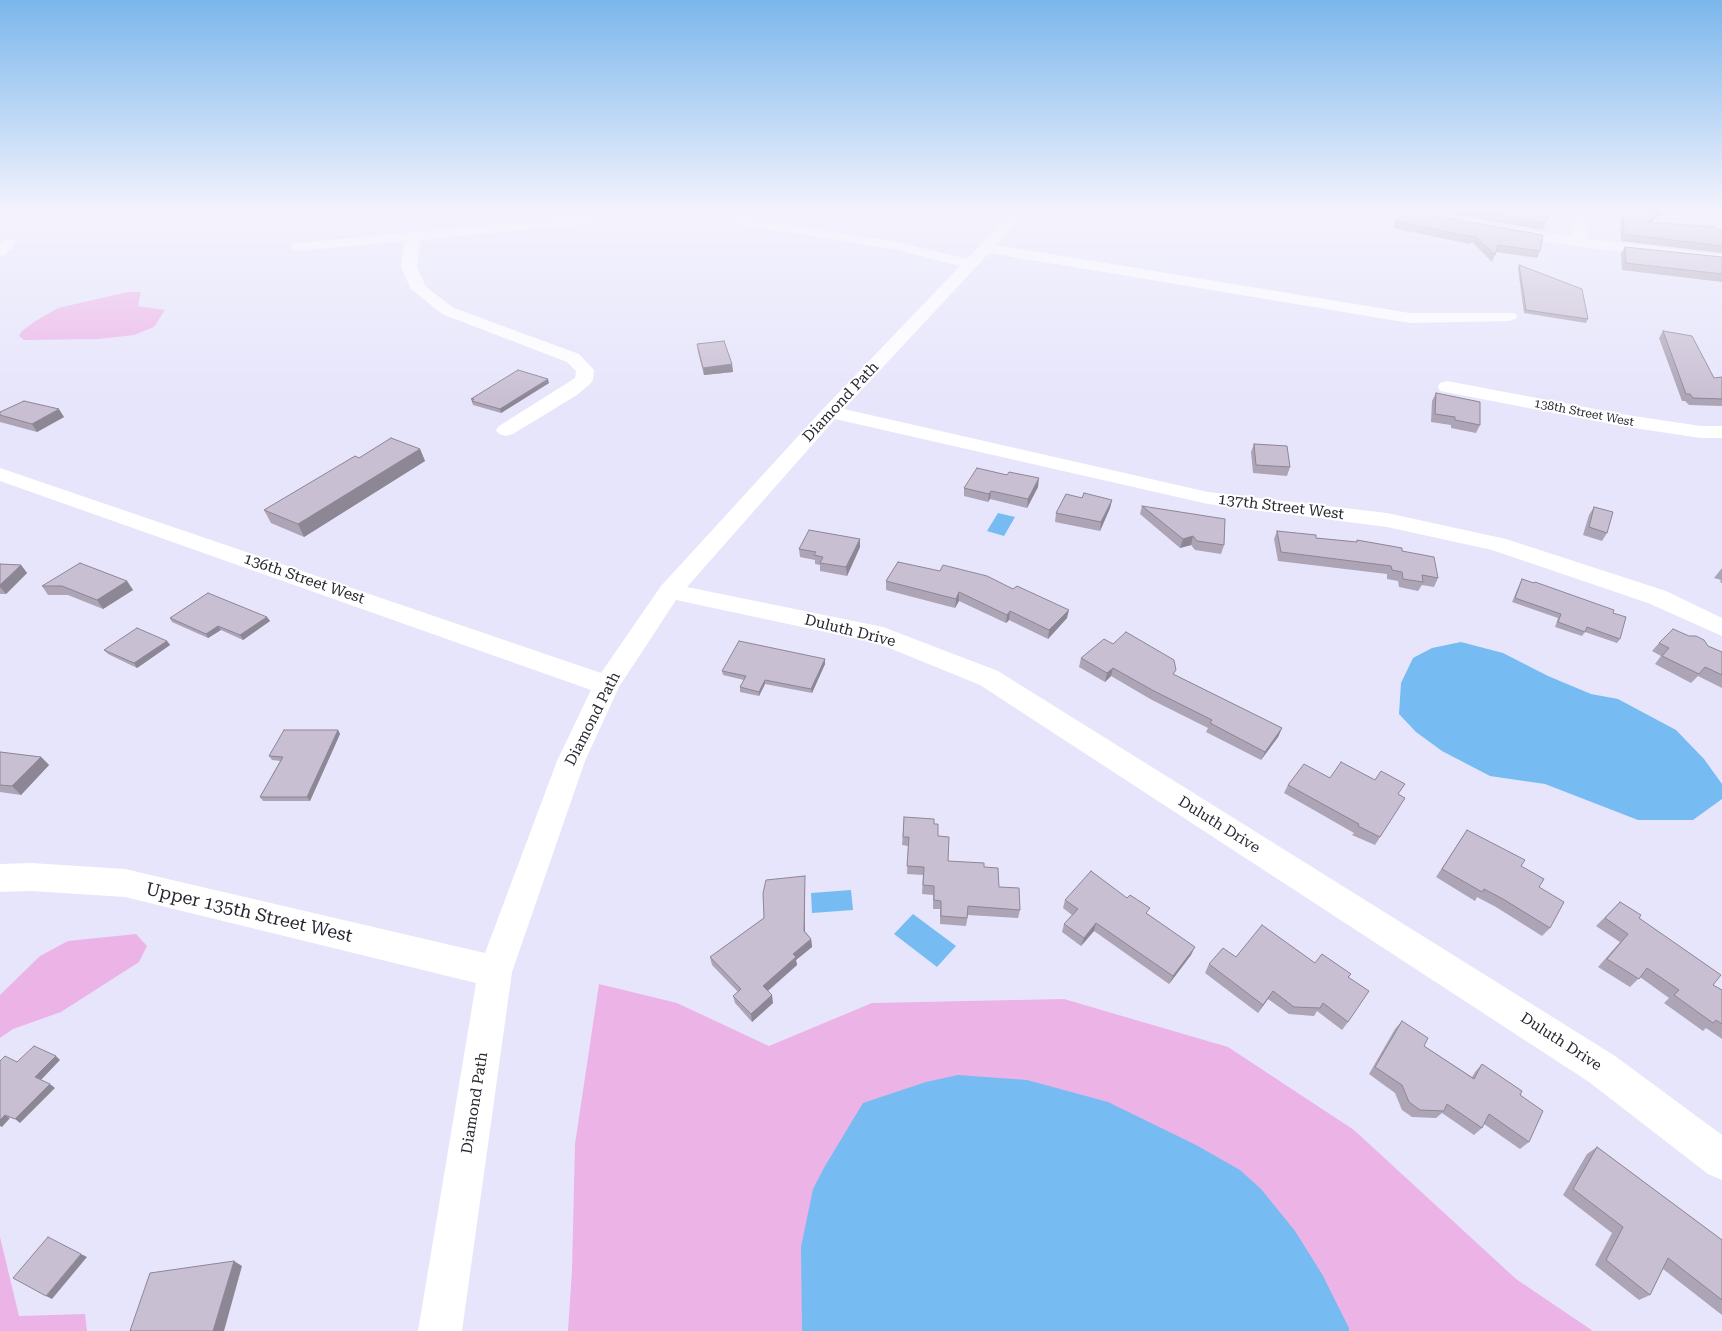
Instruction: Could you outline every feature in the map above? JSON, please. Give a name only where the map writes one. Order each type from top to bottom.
[{"type":"street","points":[[412,274],[419,289],[448,311],[573,358],[586,370],[584,380],[570,391],[506,430]]},
{"type":"street","name":"Diamond Path","points":[[440,1331],[495,972],[571,761],[607,685],[670,591],[831,412],[960,274]]},
{"type":"street","points":[[1109,274],[1410,318],[1509,316]]},
{"type":"street","name":"138th Street West","points":[[1447,387],[1627,421],[1701,432],[1722,432]]},
{"type":"street","name":"137th Street West","points":[[831,412],[1208,498],[1388,520],[1498,544],[1657,597],[1722,628]]},
{"type":"street","name":"136th Street West","points":[[0,474],[607,685]]},
{"type":"street","name":"Duluth Drive","points":[[670,591],[883,636],[989,678],[1602,1069],[1722,1160]]},
{"type":"street","name":"Upper 135th Street West","points":[[0,878],[31,877],[125,883],[495,972]]},
{"type":"shaded area","points":[[128,292],[141,292],[138,306],[165,310],[154,327],[134,335],[98,339],[24,340],[19,336],[22,331],[34,322],[58,308]]},
{"type":"shaded area","points":[[136,934],[147,946],[139,962],[61,1012],[13,1029],[0,1038],[0,995],[40,956],[68,941]]},
{"type":"shaded area","points":[[599,984],[677,1003],[769,1046],[872,1003],[1064,999],[1228,1047],[1354,1130],[1516,1279],[1593,1331],[568,1331],[572,1270],[575,1144]]},
{"type":"shaded area","points":[[0,1237],[19,1316],[85,1314],[87,1331],[0,1331]]},
{"type":"water","points":[[998,513],[1015,517],[1004,536],[987,531]]},
{"type":"water","points":[[1461,642],[1503,653],[1548,676],[1591,694],[1618,699],[1676,730],[1704,759],[1722,784],[1722,799],[1693,820],[1638,820],[1545,784],[1490,776],[1442,751],[1416,732],[1399,714],[1401,683],[1413,658],[1432,648]]},
{"type":"water","points":[[851,890],[853,910],[812,913],[811,893]]},
{"type":"water","points":[[913,914],[956,946],[937,967],[894,934]]},
{"type":"water","points":[[958,1075],[1027,1080],[1108,1102],[1196,1145],[1240,1170],[1261,1189],[1295,1231],[1322,1274],[1349,1331],[802,1331],[801,1247],[813,1189],[863,1103],[926,1082]]},
{"type":"building","points":[[1520,274],[1543,274],[1582,289],[1588,319],[1526,310]]},
{"type":"building","points":[[1663,331],[1692,336],[1714,378],[1722,377],[1722,399],[1693,398],[1690,394],[1686,394]]},
{"type":"building","points":[[724,341],[732,364],[703,368],[697,344]]},
{"type":"building","points":[[518,370],[548,379],[500,409],[472,401],[474,399],[471,399]]},
{"type":"building","points":[[1436,393],[1480,402],[1480,425],[1455,420],[1455,417],[1435,414]]},
{"type":"building","points":[[24,401],[59,409],[32,424],[0,415],[0,412]]},
{"type":"building","points":[[391,438],[420,449],[298,524],[264,510],[355,456],[359,458]]},
{"type":"building","points":[[1254,444],[1287,446],[1290,467],[1256,465]]},
{"type":"building","points":[[977,468],[1007,475],[1009,472],[1039,478],[1028,499],[991,491],[989,494],[964,488]]},
{"type":"building","points":[[1084,493],[1112,500],[1101,522],[1056,513],[1066,494],[1082,498]]},
{"type":"building","points":[[1142,506],[1225,519],[1224,545],[1197,541],[1193,536],[1183,539]]},
{"type":"building","points":[[1594,507],[1613,512],[1607,533],[1589,527]]},
{"type":"building","points":[[809,530],[860,539],[846,567],[820,563],[823,557],[814,555],[816,552],[799,549]]},
{"type":"building","points":[[1277,531],[1316,535],[1316,538],[1357,542],[1357,540],[1402,548],[1402,551],[1434,557],[1438,578],[1422,575],[1423,582],[1403,579],[1402,572],[1392,570],[1391,566],[1281,552]]},
{"type":"building","points":[[898,562],[940,571],[943,565],[987,576],[1013,589],[1017,586],[1069,610],[1049,630],[1010,611],[1007,615],[959,592],[956,599],[886,581]]},
{"type":"building","points":[[80,563],[127,581],[97,600],[62,586],[42,586]]},
{"type":"building","points":[[0,564],[21,565],[0,585]]},
{"type":"building","points":[[1522,579],[1614,610],[1613,613],[1626,617],[1620,639],[1587,627],[1585,632],[1558,622],[1561,614],[1515,598]]},
{"type":"building","points":[[208,593],[267,617],[240,635],[218,626],[206,634],[170,618]]},
{"type":"building","points":[[137,628],[167,641],[134,663],[104,650]]},
{"type":"building","points":[[1673,629],[1689,636],[1696,636],[1704,640],[1708,646],[1722,652],[1722,675],[1705,667],[1699,674],[1662,656],[1669,648],[1659,643]]},
{"type":"building","points":[[1126,632],[1174,660],[1176,670],[1173,674],[1282,728],[1265,752],[1210,723],[1212,720],[1113,668],[1107,673],[1081,658],[1104,639],[1113,644]]},
{"type":"building","points":[[739,641],[825,659],[811,689],[765,680],[759,692],[740,687],[746,676],[722,671]]},
{"type":"building","points":[[284,730],[338,730],[307,797],[260,797],[283,757],[269,756]]},
{"type":"building","points":[[0,752],[41,757],[12,786],[0,785]]},
{"type":"building","points":[[1341,762],[1375,780],[1381,771],[1405,784],[1398,794],[1405,798],[1380,837],[1288,785],[1304,764],[1330,778]]},
{"type":"building","points":[[904,817],[934,819],[934,824],[938,824],[938,836],[949,837],[948,861],[984,863],[984,867],[998,868],[999,887],[1019,888],[1020,910],[968,906],[967,918],[941,916],[941,901],[934,900],[934,886],[923,885],[924,867],[907,866],[909,837],[903,837]]},
{"type":"building","points":[[1467,830],[1525,860],[1521,866],[1544,879],[1539,887],[1564,902],[1550,928],[1503,899],[1484,889],[1482,892],[1442,869]]},
{"type":"building","points":[[1091,871],[1127,898],[1130,895],[1150,908],[1146,913],[1195,947],[1173,976],[1096,923],[1084,938],[1064,924],[1078,909],[1065,900]]},
{"type":"building","points":[[805,876],[804,931],[811,939],[793,954],[796,957],[763,986],[772,995],[751,1014],[733,996],[741,989],[710,957],[764,918],[763,893],[766,880]]},
{"type":"building","points":[[1620,902],[1641,915],[1639,918],[1721,975],[1713,985],[1722,990],[1722,1024],[1716,1020],[1713,1023],[1674,995],[1679,990],[1647,968],[1639,979],[1607,959],[1628,934],[1605,918]]},
{"type":"building","points":[[1262,925],[1315,963],[1322,954],[1351,974],[1348,977],[1369,991],[1348,1022],[1323,1003],[1320,1008],[1294,1007],[1273,991],[1263,1005],[1209,964],[1223,948],[1236,957]]},
{"type":"building","points":[[1402,1021],[1428,1038],[1424,1046],[1474,1079],[1482,1064],[1522,1091],[1520,1095],[1543,1111],[1529,1142],[1489,1114],[1482,1128],[1447,1104],[1444,1111],[1420,1110],[1409,1102],[1402,1085],[1375,1067]]},
{"type":"building","points":[[34,1046],[56,1056],[35,1077],[50,1084],[15,1119],[5,1115],[0,1120],[0,1061],[5,1056],[17,1062]]},
{"type":"building","points":[[1597,1147],[1722,1240],[1722,1300],[1668,1258],[1650,1295],[1606,1260],[1623,1227],[1573,1189]]},
{"type":"building","points":[[48,1237],[81,1254],[46,1296],[13,1278]]},
{"type":"building","points":[[234,1261],[213,1331],[130,1331],[150,1273]]}]
